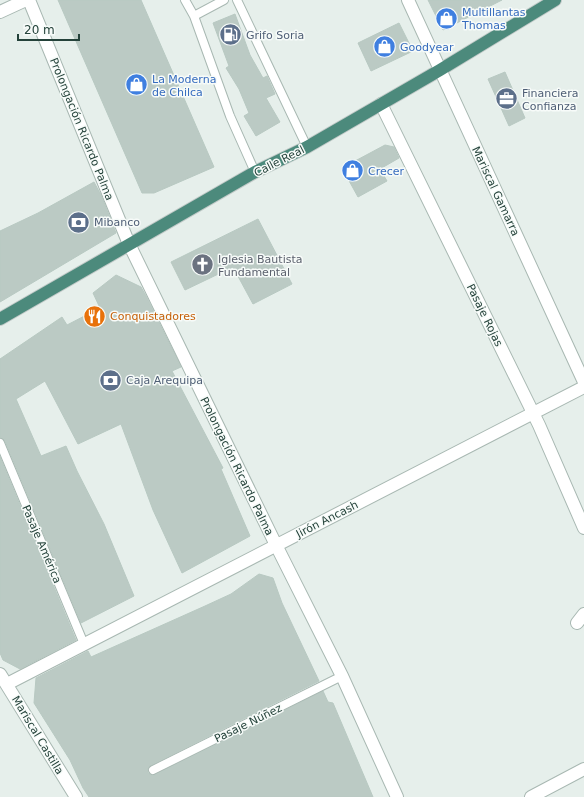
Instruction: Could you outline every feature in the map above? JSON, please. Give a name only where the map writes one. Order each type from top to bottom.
[{"type":"highway","name":"Calle Real","points":[[0,319],[255,172],[307,147],[440,70],[555,0]]},
{"type":"street","points":[[0,12],[26,0]]},
{"type":"street","name":"Prolongación Ricardo Palma","points":[[29,0],[129,244],[276,545],[342,676],[397,797]]},
{"type":"street","name":"Mariscal Gamarra","points":[[408,0],[584,382]]},
{"type":"street","name":"Pasaje Rojas","points":[[381,104],[533,412],[584,528]]},
{"type":"street","name":"Jirón Ancash","points":[[7,684],[584,387]]},
{"type":"street","name":"Mariscal Castilla","points":[[0,674],[76,797]]},
{"type":"street","points":[[531,797],[584,768]]},
{"type":"lane","points":[[185,0],[194,16],[230,116],[255,172]]},
{"type":"lane","points":[[194,16],[224,0]]},
{"type":"lane","points":[[237,0],[307,147]]},
{"type":"lane","name":"Pasaje América","points":[[0,443],[84,644]]},
{"type":"lane","name":"Pasaje Núñez","points":[[153,770],[342,676]]},
{"type":"building","name":"La Moderna de Chilca","points":[[58,0],[141,0],[214,167],[154,193],[142,193]]},
{"type":"building","points":[[428,0],[502,0],[443,30]]},
{"type":"building","points":[[235,14],[250,55],[263,78],[267,76],[275,94],[266,98],[280,122],[256,136],[244,116],[249,113],[239,89],[226,68],[229,66],[213,23]]},
{"type":"building","name":"Goodyear","points":[[399,23],[413,51],[371,71],[358,43]]},
{"type":"building","name":"Financiera Confianza","points":[[505,72],[525,118],[509,126],[488,79]]},
{"type":"building","points":[[385,145],[394,147],[399,158],[380,169],[387,181],[358,197],[342,168]]},
{"type":"building","points":[[94,182],[101,195],[116,233],[0,302],[0,231],[38,213]]},
{"type":"building","points":[[258,219],[292,284],[253,304],[233,267],[185,290],[171,262]]},
{"type":"building","points":[[116,275],[141,287],[146,296],[181,367],[172,371],[223,468],[221,469],[250,536],[182,573],[153,510],[121,424],[78,444],[45,381],[16,399],[41,456],[66,446],[104,524],[134,596],[81,623],[5,441],[0,438],[0,359],[62,317],[67,325],[100,308],[93,293]]},
{"type":"building","points":[[0,457],[76,640],[20,669],[3,660],[0,653]]},
{"type":"building","points":[[259,574],[273,578],[282,603],[319,681],[151,765],[148,769],[148,773],[155,775],[323,691],[328,702],[333,703],[373,797],[89,797],[83,788],[70,760],[34,703],[36,678],[88,651],[91,657],[231,594]]},
{"type":"place","name":"Multillantas Thomas","points":[[447,18]]},
{"type":"place","name":"Grifo Soria","points":[[230,35]]},
{"type":"place","name":"Goodyear","points":[[385,47]]},
{"type":"place","name":"La Moderna de Chilca","points":[[136,85]]},
{"type":"place","name":"Financiera Confianza","points":[[507,99]]},
{"type":"place","name":"Crecer","points":[[353,171]]},
{"type":"place","name":"Mibanco","points":[[79,222]]},
{"type":"place","name":"Iglesia Bautista Fundamental","points":[[202,265]]},
{"type":"place","name":"Conquistadores","points":[[94,316]]},
{"type":"place","name":"Caja Arequipa","points":[[110,380]]}]
